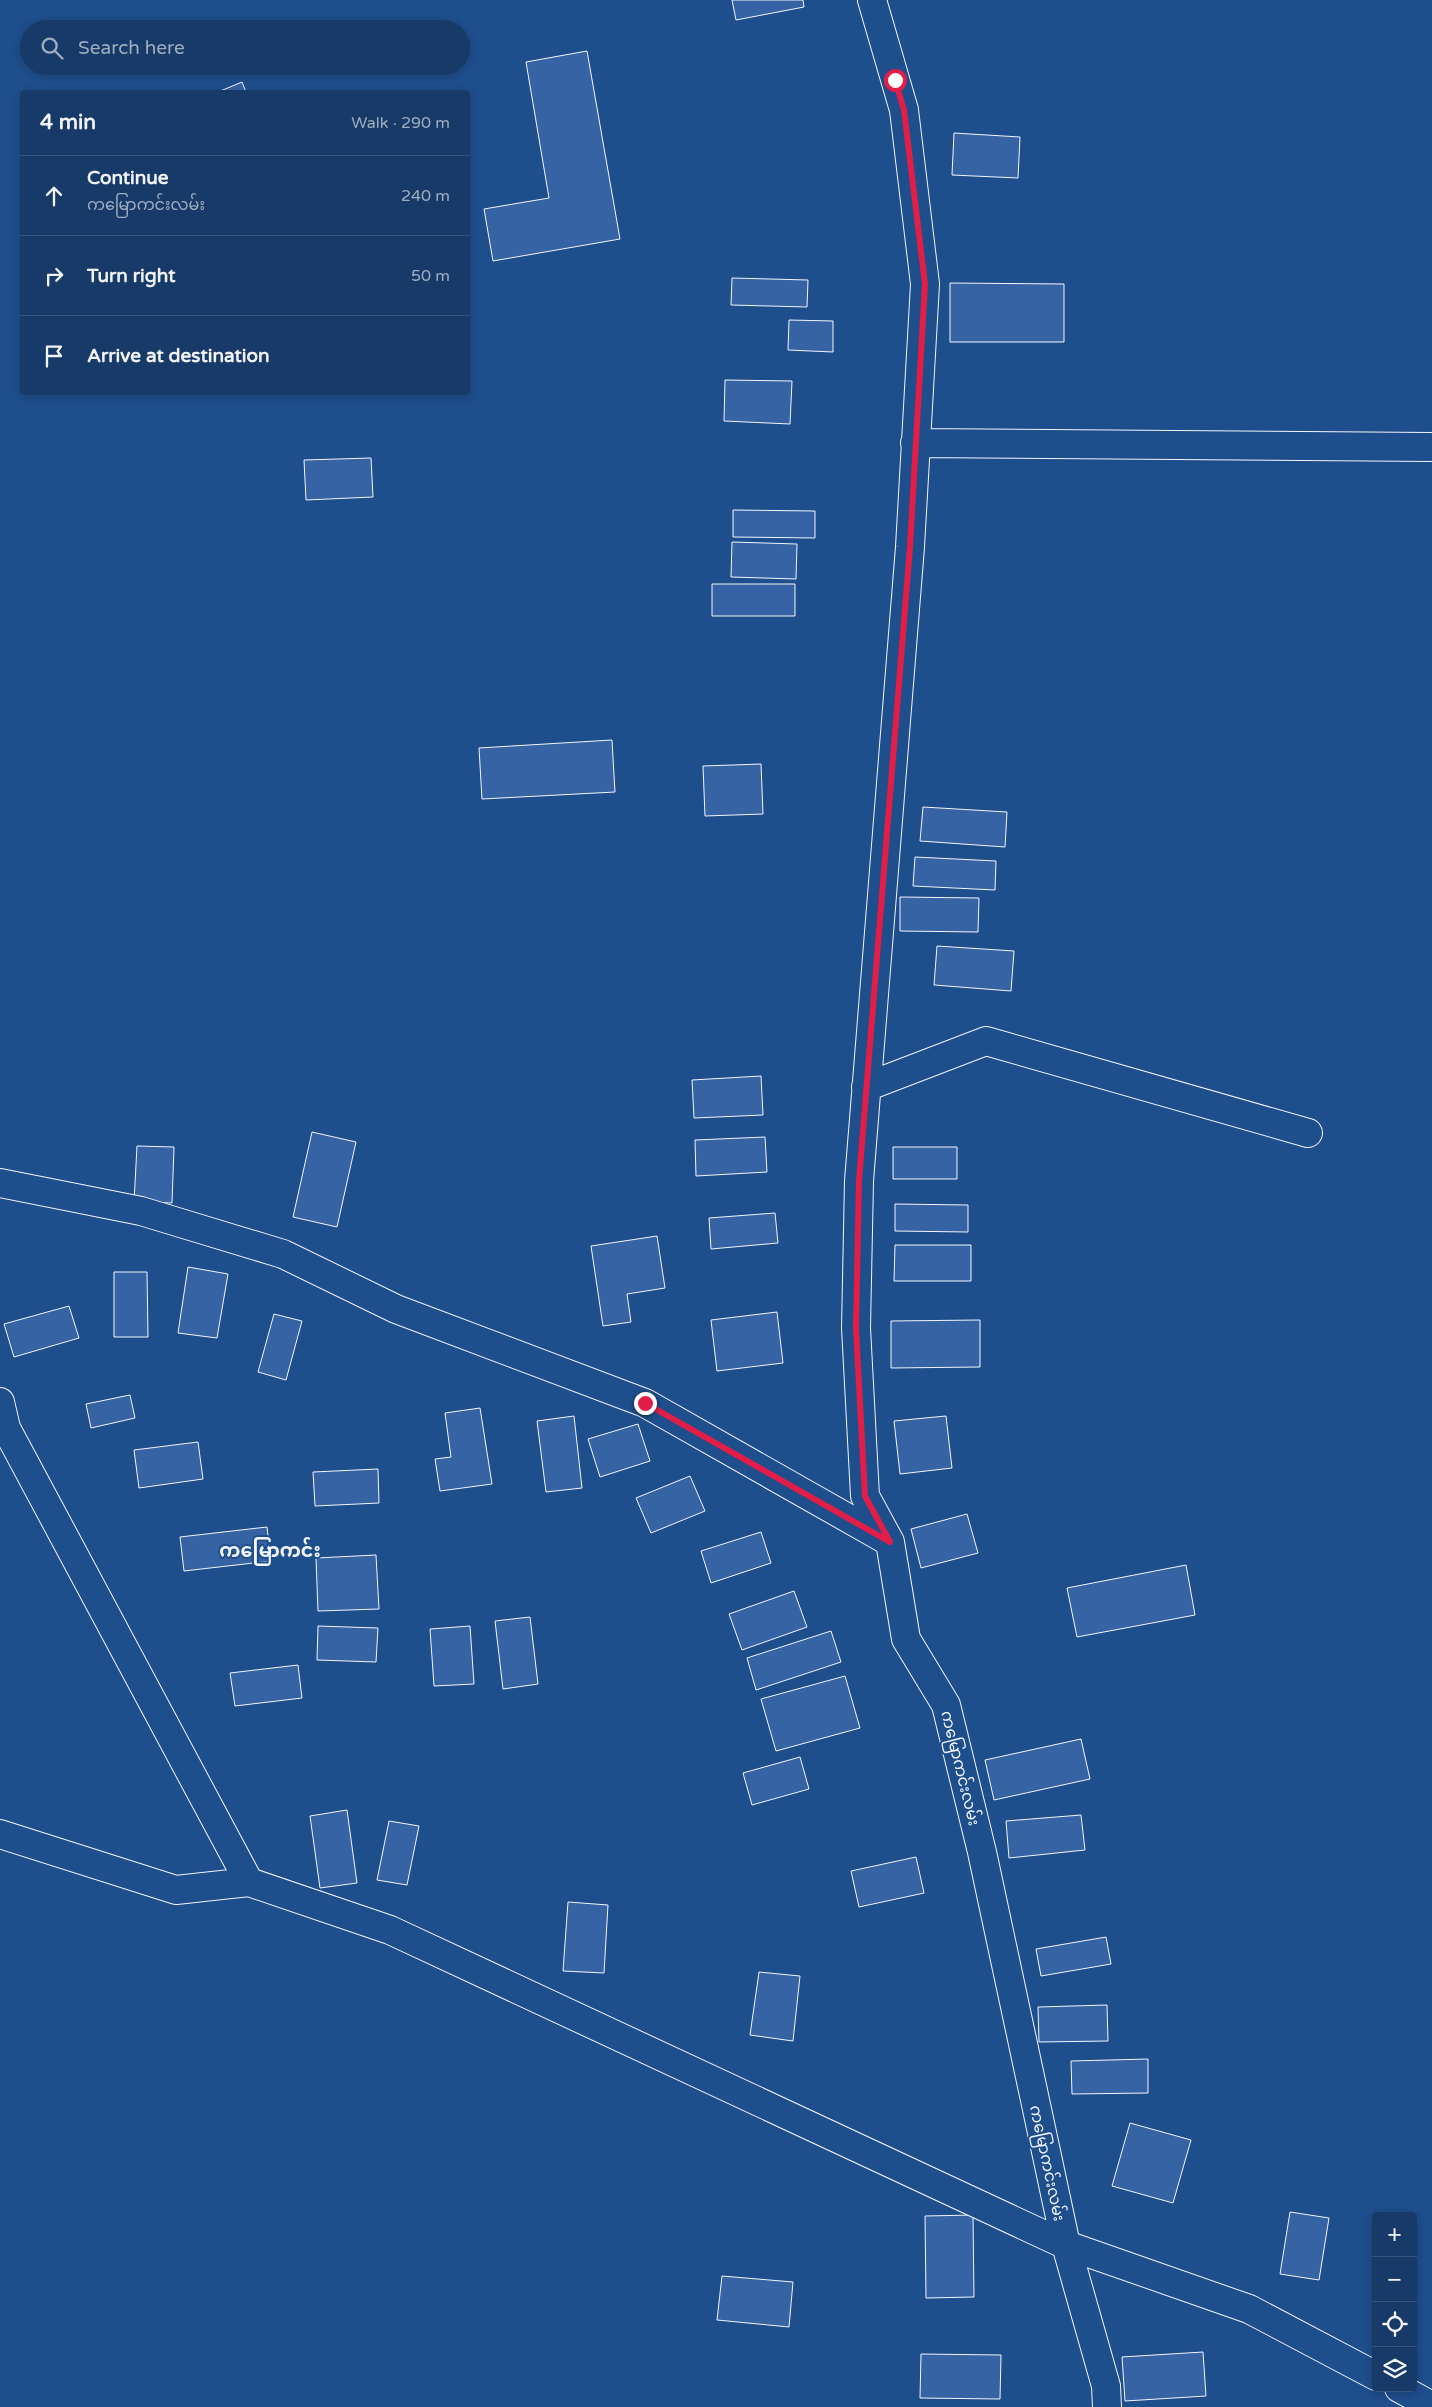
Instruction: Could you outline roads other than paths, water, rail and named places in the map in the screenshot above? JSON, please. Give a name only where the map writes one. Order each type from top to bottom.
[{"type":"street","name":"ကမြောကင်းလမ်း","points":[[872,0],[904,110],[925,284],[910,547],[859,1181],[857,1348],[865,1496],[890,1542],[906,1639],[946,1706],[982,1852],[1066,2245],[1106,2386],[1107,2407]]},
{"type":"street","points":[[915,443],[1432,447]]},
{"type":"street","points":[[866,1086],[986,1041],[1308,1133]]},
{"type":"street","points":[[0,1183],[140,1211],[283,1254],[396,1309],[645,1403],[890,1542]]},
{"type":"street","points":[[0,1402],[6,1428],[249,1882]]},
{"type":"street","points":[[0,1834],[176,1890],[249,1882],[390,1930],[1066,2245],[1249,2309],[1372,2374]]},
{"type":"street","points":[[1406,2392],[1432,2406]]},
{"type":"district","name":"ကမြောကင်း","points":[[270,1550]]}]
